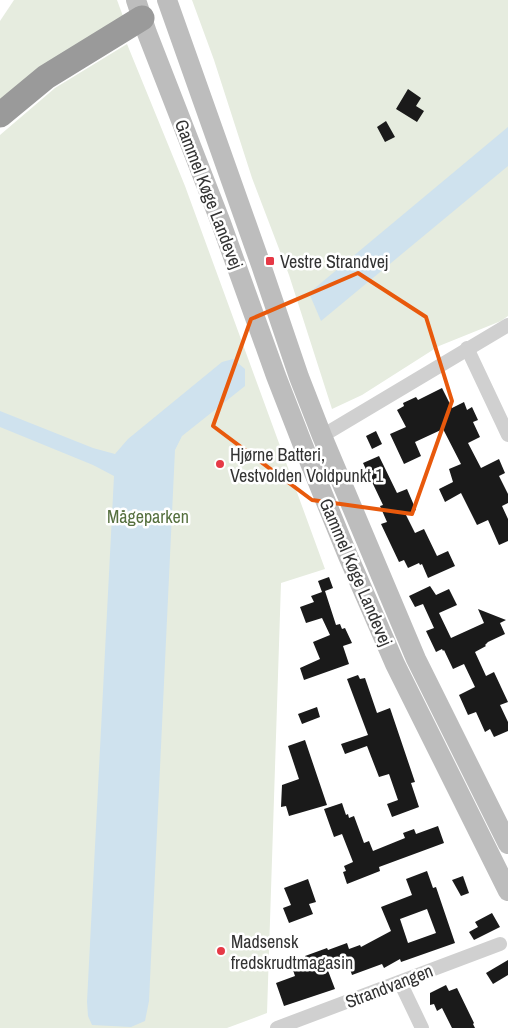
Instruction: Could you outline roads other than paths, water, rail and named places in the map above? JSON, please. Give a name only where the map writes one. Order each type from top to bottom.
[{"type":"highway","points":[[0,114],[46,77],[139,9]]},
{"type":"main road","name":"Gammel Køge Landevej","points":[[508,844],[416,659],[322,436],[299,377],[262,265],[167,0],[139,9],[251,304],[276,376],[341,539],[395,664],[508,891]]},
{"type":"street","points":[[322,436],[508,325]]},
{"type":"street","points":[[467,348],[508,435]]},
{"type":"street","name":"Strandvangen","points":[[277,1028],[500,944]]},
{"type":"street","points":[[400,982],[422,1028]]},
{"type":"water","points":[[508,127],[508,166],[321,321],[309,293]]},
{"type":"water","points":[[233,359],[245,369],[245,386],[182,436],[175,450],[149,1001],[145,1021],[131,1027],[92,1025],[88,1016],[87,1002],[114,476],[93,465],[0,427],[0,411],[93,448],[115,454],[128,439],[222,362]]},
{"type":"place","name":"Vestre Strandvej","points":[[270,261]]},
{"type":"place","name":"Hjørne Batteri, Vestvolden Voldpunkt 1","points":[[220,464]]},
{"type":"place","name":"Madsensk fredskrudtmagasin","points":[[221,951]]},
{"type":"park label","name":"Mågeparken","points":[[148,516]]}]
